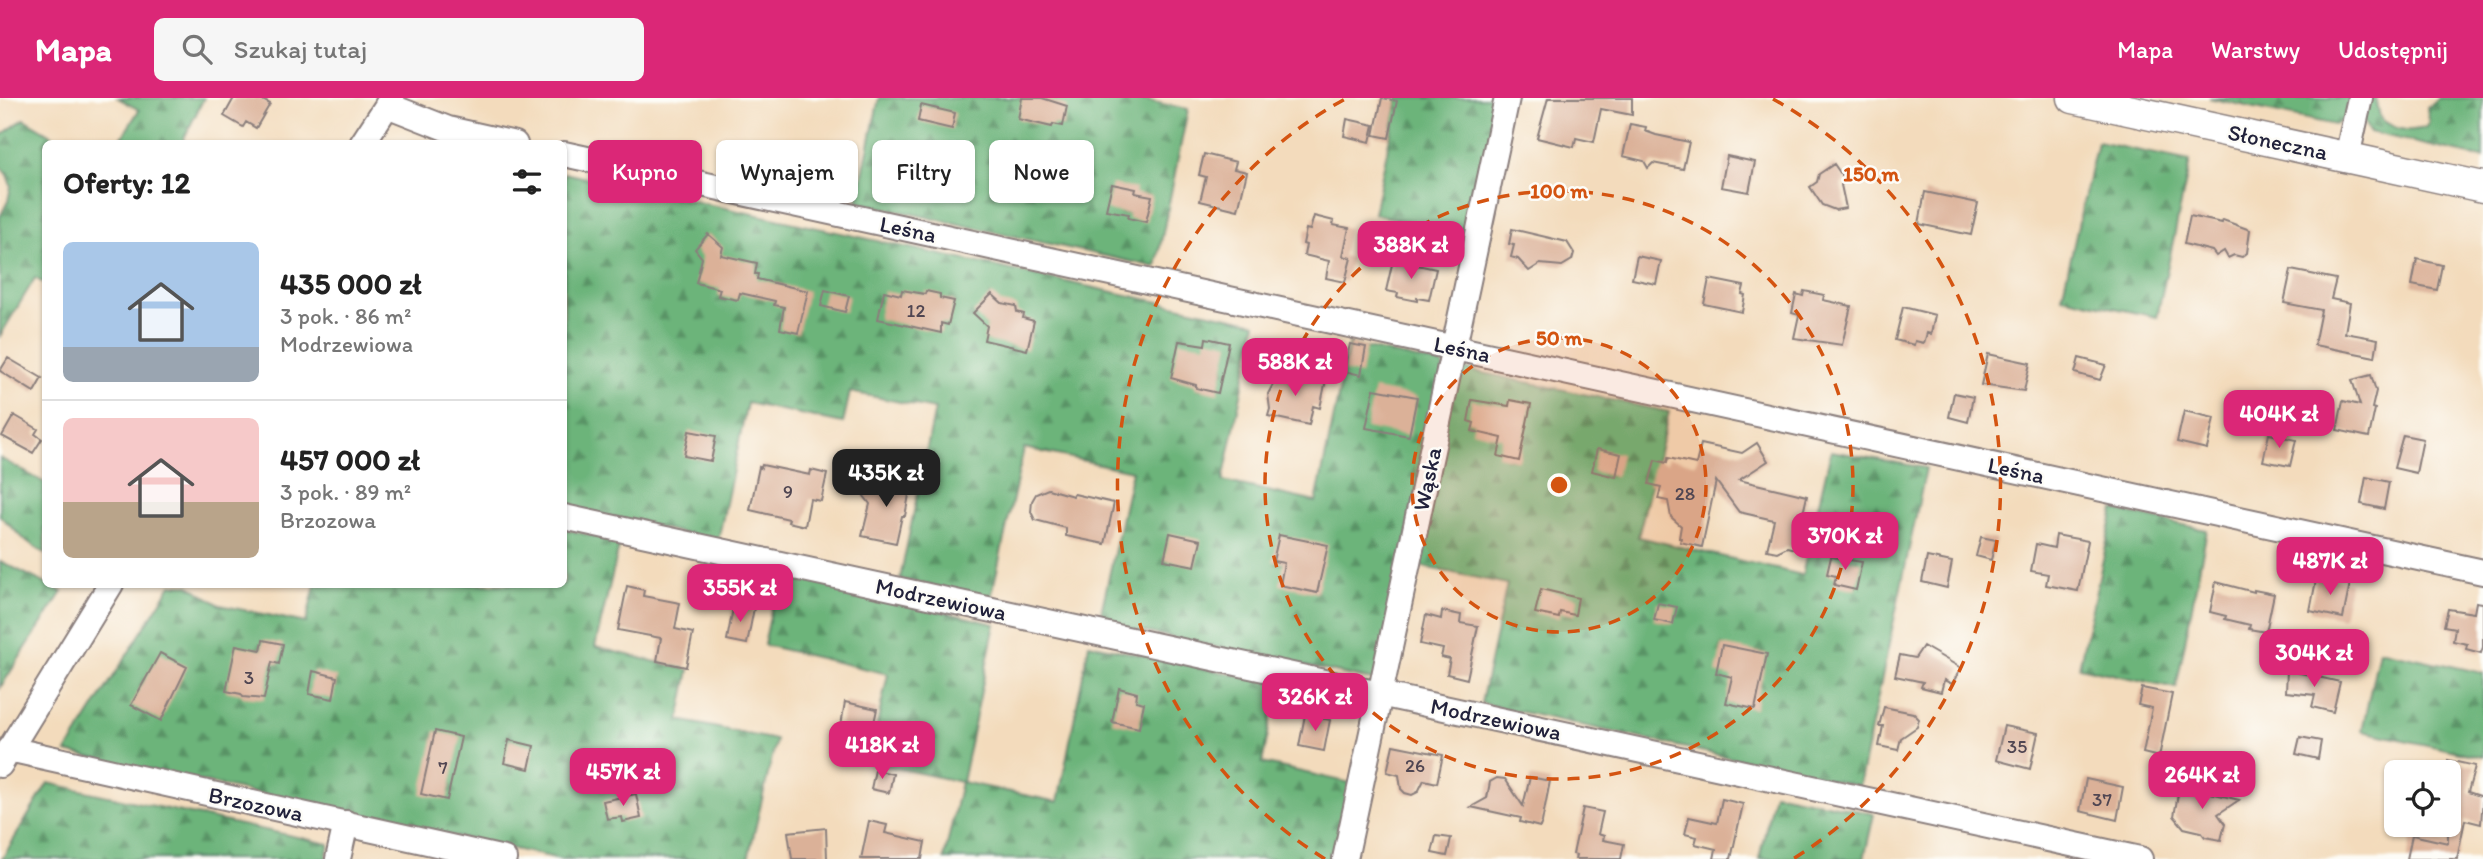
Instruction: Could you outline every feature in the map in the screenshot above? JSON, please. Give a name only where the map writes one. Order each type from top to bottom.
[{"type":"main road","name":"Słoneczna","points":[[2073,98],[2483,187]]},
{"type":"street","name":"Wąska","points":[[1345,859],[1507,98]]},
{"type":"street","points":[[2347,157],[2360,98]]},
{"type":"street","points":[[365,140],[390,101],[448,129],[496,140]]},
{"type":"street","name":"Leśna","points":[[567,155],[2483,572]]},
{"type":"street","name":"Modrzewiowa","points":[[567,518],[2140,859]]},
{"type":"street","points":[[4,757],[109,588]]},
{"type":"street","name":"Brzozowa","points":[[4,757],[346,823],[504,859]]},
{"type":"street","points":[[338,859],[346,823]]},
{"type":"green space","points":[[118,98],[204,98],[184,140],[120,140],[139,110]]},
{"type":"green space","points":[[879,98],[1134,98],[1188,109],[1156,267],[858,202]]},
{"type":"green space","points":[[1398,98],[1502,98],[1474,235],[1374,214]]},
{"type":"green space","points":[[2209,98],[2350,98],[2345,119],[2335,125]]},
{"type":"green space","points":[[2368,98],[2376,98],[2380,118],[2396,128],[2408,130],[2426,127],[2429,122],[2427,108],[2439,98],[2483,98],[2483,158],[2369,132],[2363,120]]},
{"type":"green space","points":[[24,119],[59,140],[42,140],[42,282],[35,278],[0,336],[0,217],[8,201],[11,186],[0,166],[0,136]]},
{"type":"green space","points":[[2097,142],[2190,161],[2157,317],[2062,297]]},
{"type":"green space","points":[[567,174],[588,178],[588,203],[702,203],[1256,323],[1223,481],[1316,502],[1349,344],[1444,365],[1377,681],[1099,622],[1132,471],[1024,448],[991,598],[900,579],[935,409],[850,392],[843,423],[747,403],[718,541],[567,507]]},
{"type":"green space","points":[[1455,367],[1669,412],[1638,537],[1802,575],[1831,451],[1926,468],[1859,786],[1481,703],[1507,584],[1414,565]]},
{"type":"green space","points":[[0,458],[42,481],[42,552],[0,516]]},
{"type":"green space","points":[[2114,510],[2207,530],[2176,688],[2079,667]]},
{"type":"green space","points":[[567,530],[620,542],[595,647],[689,670],[679,720],[776,740],[748,859],[560,859],[66,752],[169,588],[193,588],[220,605],[306,623],[314,588],[567,588]]},
{"type":"green space","points":[[0,561],[42,582],[42,588],[54,588],[62,592],[0,688]]},
{"type":"green space","points":[[779,573],[995,624],[962,782],[1058,802],[1089,644],[1278,684],[1262,763],[1355,784],[1338,859],[944,859],[961,782],[869,762],[888,674],[764,645]]},
{"type":"green space","points":[[2379,650],[2483,673],[2483,757],[2362,731]]},
{"type":"green space","points":[[48,783],[329,844],[326,859],[2,859]]},
{"type":"green space","points":[[1774,793],[1874,814],[1864,859],[1759,859]]},
{"type":"building","points":[[234,98],[259,98],[270,104],[256,128],[246,122],[243,127],[224,116]]},
{"type":"building","points":[[1022,98],[1042,98],[1067,106],[1063,126],[1053,124],[1052,127],[1018,119]]},
{"type":"building","points":[[1382,98],[1397,101],[1389,138],[1374,135]]},
{"type":"building","points":[[1548,98],[1632,98],[1632,115],[1601,109],[1594,142],[1576,138],[1574,147],[1537,138]]},
{"type":"building","points":[[921,105],[955,113],[952,129],[918,121]]},
{"type":"building","points":[[1347,119],[1374,125],[1370,142],[1344,136]]},
{"type":"building","points":[[1630,124],[1646,127],[1645,131],[1656,135],[1689,142],[1683,169],[1653,163],[1648,168],[1644,161],[1623,156]]},
{"type":"building","points":[[1204,154],[1236,162],[1234,169],[1247,172],[1238,210],[1200,201],[1206,177],[1199,175]]},
{"type":"building","points":[[1727,156],[1755,162],[1749,192],[1721,187]]},
{"type":"building","points":[[1834,164],[1845,180],[1841,185],[1846,208],[1835,210],[1822,205],[1810,187],[1817,182],[1819,174]]},
{"type":"building","points":[[1112,184],[1136,189],[1135,193],[1152,196],[1146,222],[1128,218],[1129,214],[1106,210]]},
{"type":"building","points":[[1925,192],[1978,203],[1971,235],[1919,224]]},
{"type":"building","points":[[1314,216],[1334,221],[1333,225],[1349,228],[1343,256],[1351,258],[1345,282],[1326,278],[1329,261],[1304,255],[1306,229],[1310,230]]},
{"type":"building","points":[[2190,216],[2222,223],[2223,220],[2250,230],[2247,253],[2242,257],[2234,255],[2228,258],[2224,251],[2216,256],[2212,251],[2184,244]]},
{"type":"building","points":[[1512,229],[1567,242],[1574,253],[1572,260],[1562,266],[1540,264],[1529,271],[1518,259],[1511,257],[1514,245],[1509,244]]},
{"type":"building","points":[[708,234],[723,247],[721,255],[757,263],[757,279],[808,291],[798,333],[780,329],[784,307],[774,305],[775,301],[740,293],[738,300],[718,296],[720,289],[696,283],[702,258],[695,249]]},
{"type":"building","points":[[1637,256],[1661,261],[1656,284],[1632,279]]},
{"type":"building","points":[[2417,259],[2442,265],[2437,290],[2412,285]]},
{"type":"building","points":[[1393,260],[1436,269],[1429,300],[1417,298],[1417,301],[1397,297],[1398,293],[1386,291]]},
{"type":"building","points":[[2291,270],[2336,279],[2331,299],[2350,303],[2345,333],[2378,339],[2375,357],[2314,345],[2321,310],[2284,303]]},
{"type":"building","points":[[1709,279],[1744,286],[1742,312],[1704,304]]},
{"type":"building","points":[[825,290],[849,296],[845,312],[821,306]]},
{"type":"building","points":[[902,290],[925,294],[926,291],[954,301],[948,325],[941,323],[941,333],[878,319],[884,291],[901,295]]},
{"type":"building","points":[[1804,291],[1824,295],[1823,300],[1851,306],[1842,345],[1794,338],[1799,315],[1792,313],[1796,294],[1803,296]]},
{"type":"building","points":[[992,294],[1002,303],[1016,306],[1017,312],[1024,314],[1023,318],[1034,321],[1027,350],[984,340],[987,326],[973,313]]},
{"type":"building","points":[[1903,307],[1935,315],[1931,334],[1927,333],[1924,343],[1915,341],[1914,345],[1895,340]]},
{"type":"building","points":[[1206,338],[1229,343],[1218,393],[1171,378],[1179,341],[1205,345]]},
{"type":"building","points":[[1350,344],[1366,347],[1361,375],[1344,371]]},
{"type":"building","points":[[1988,354],[2030,363],[2024,391],[1981,385]]},
{"type":"building","points":[[8,358],[42,378],[34,392],[0,371]]},
{"type":"building","points":[[2079,358],[2106,365],[2100,380],[2075,373]]},
{"type":"building","points":[[1279,373],[1326,380],[1320,408],[1313,406],[1309,425],[1268,416],[1268,394]]},
{"type":"building","points":[[2371,375],[2376,391],[2369,437],[2337,430],[2343,401],[2360,405],[2352,380]]},
{"type":"building","points":[[1374,389],[1417,397],[1409,436],[1366,428]]},
{"type":"building","points":[[1954,393],[1973,397],[1968,422],[1949,417]]},
{"type":"building","points":[[1472,400],[1509,406],[1510,400],[1531,404],[1519,461],[1498,456],[1502,438],[1472,431],[1474,423],[1468,421]]},
{"type":"building","points":[[2184,411],[2214,418],[2207,449],[2177,442]]},
{"type":"building","points":[[14,415],[38,429],[35,434],[42,439],[33,453],[2,436]]},
{"type":"building","points":[[689,431],[716,436],[711,461],[684,456]]},
{"type":"building","points":[[2269,434],[2296,440],[2290,466],[2263,461]]},
{"type":"building","points":[[2403,435],[2423,439],[2416,473],[2394,468]]},
{"type":"building","points":[[1757,443],[1768,461],[1739,480],[1807,496],[1795,549],[1787,547],[1777,552],[1767,550],[1774,520],[1739,512],[1716,481],[1702,547],[1680,542],[1681,526],[1671,517],[1668,501],[1658,499],[1661,487],[1649,484],[1655,460],[1667,463],[1668,458],[1696,464],[1701,444],[1742,453]]},
{"type":"building","points":[[1597,449],[1621,454],[1616,477],[1592,471]]},
{"type":"building","points":[[762,465],[810,475],[811,470],[827,474],[821,501],[810,499],[805,526],[788,522],[789,519],[750,510],[759,467]]},
{"type":"building","points":[[894,476],[912,479],[905,516],[902,516],[896,543],[862,536],[870,504],[864,496],[864,487],[872,484],[892,487]]},
{"type":"building","points":[[2366,477],[2389,482],[2384,509],[2361,504]]},
{"type":"building","points":[[1048,489],[1114,503],[1105,544],[1066,536],[1066,528],[1035,520],[1031,512],[1032,501],[1036,494]]},
{"type":"building","points":[[1170,533],[1201,540],[1195,566],[1164,560]]},
{"type":"building","points":[[1279,535],[1328,545],[1317,593],[1280,585],[1284,563],[1273,561]]},
{"type":"building","points":[[2056,535],[2088,541],[2078,591],[2046,585],[2048,574],[2031,571],[2036,544],[2054,548]]},
{"type":"building","points":[[1981,537],[1996,540],[1991,560],[1976,556]]},
{"type":"building","points":[[1831,557],[1862,562],[1856,590],[1834,585],[1836,576],[1827,574]]},
{"type":"building","points":[[1927,557],[1952,562],[1947,588],[1922,582]]},
{"type":"building","points":[[2317,575],[2350,583],[2343,618],[2310,611]]},
{"type":"building","points":[[2216,582],[2274,594],[2266,632],[2249,629],[2250,625],[2210,612]]},
{"type":"building","points":[[627,586],[644,590],[643,596],[680,603],[675,629],[693,633],[686,667],[657,661],[661,638],[618,630]]},
{"type":"building","points":[[1541,589],[1578,598],[1575,615],[1560,612],[1559,618],[1535,613]]},
{"type":"building","points":[[2476,602],[2483,603],[2481,653],[2466,649],[2467,644],[2453,641],[2455,628],[2444,626],[2448,609],[2474,613]]},
{"type":"building","points":[[734,603],[754,608],[747,644],[727,640]]},
{"type":"building","points":[[1658,603],[1677,607],[1673,624],[1654,620]]},
{"type":"building","points":[[1442,611],[1461,615],[1460,623],[1478,626],[1467,679],[1447,674],[1450,659],[1441,657],[1443,649],[1420,644],[1426,615],[1441,619]]},
{"type":"building","points":[[263,640],[283,644],[279,664],[272,662],[264,699],[243,697],[241,694],[226,691],[236,645],[261,650]]},
{"type":"building","points":[[1722,645],[1767,654],[1755,709],[1726,703],[1732,677],[1716,673]]},
{"type":"building","points":[[1923,646],[1961,668],[1952,684],[1944,680],[1941,692],[1921,687],[1923,682],[1895,676],[1900,655],[1915,658]]},
{"type":"building","points":[[160,653],[187,667],[161,721],[131,705]]},
{"type":"building","points":[[2287,670],[2340,682],[2333,712],[2312,707],[2315,695],[2286,692]]},
{"type":"building","points":[[313,671],[337,677],[333,699],[309,694]]},
{"type":"building","points":[[1119,688],[1137,693],[1136,701],[1144,703],[1139,728],[1112,722]]},
{"type":"building","points":[[2142,688],[2172,694],[2159,757],[2143,753],[2152,708],[2138,705]]},
{"type":"building","points":[[845,702],[877,709],[872,732],[841,725]]},
{"type":"building","points":[[1884,707],[1913,713],[1919,719],[1917,727],[1901,738],[1898,750],[1879,746],[1883,726],[1879,726]]},
{"type":"building","points":[[1305,715],[1330,720],[1324,751],[1299,746]]},
{"type":"building","points":[[2004,726],[2038,733],[2030,769],[1996,760]]},
{"type":"building","points":[[435,731],[461,737],[447,800],[421,794]]},
{"type":"building","points":[[2300,737],[2321,741],[2318,759],[2296,754]]},
{"type":"building","points":[[509,740],[534,746],[529,769],[504,763]]},
{"type":"building","points":[[1393,745],[1443,755],[1437,783],[1424,780],[1418,792],[1412,795],[1405,793],[1401,789],[1399,775],[1387,772]]},
{"type":"building","points":[[2461,763],[2475,766],[2468,792],[2483,797],[2481,824],[2465,820],[2457,859],[2407,859],[2412,837],[2448,843],[2448,837],[2461,837]]},
{"type":"building","points":[[875,770],[893,774],[889,793],[871,789]]},
{"type":"building","points":[[1530,777],[1550,781],[1540,827],[1520,822],[1521,818],[1471,807],[1487,798],[1490,782],[1497,778],[1505,779],[1523,806]]},
{"type":"building","points":[[2086,779],[2123,787],[2117,820],[2080,811]]},
{"type":"building","points":[[2199,786],[2207,787],[2211,793],[2239,800],[2218,814],[2225,824],[2221,840],[2184,828],[2174,816],[2178,794]]},
{"type":"building","points":[[636,794],[641,818],[623,822],[622,817],[607,819],[603,801]]},
{"type":"building","points":[[1722,799],[1743,804],[1731,859],[1714,859],[1716,849],[1695,844],[1697,837],[1685,834],[1689,817],[1717,823]]},
{"type":"building","points":[[1583,808],[1603,812],[1598,834],[1604,836],[1603,840],[1624,844],[1621,859],[1575,859],[1576,855],[1573,854]]},
{"type":"building","points":[[869,821],[887,825],[885,833],[925,842],[922,859],[861,859]]},
{"type":"building","points":[[826,828],[827,859],[792,859],[788,832]]},
{"type":"building","points":[[1436,836],[1451,838],[1447,856],[1432,853]]}]
